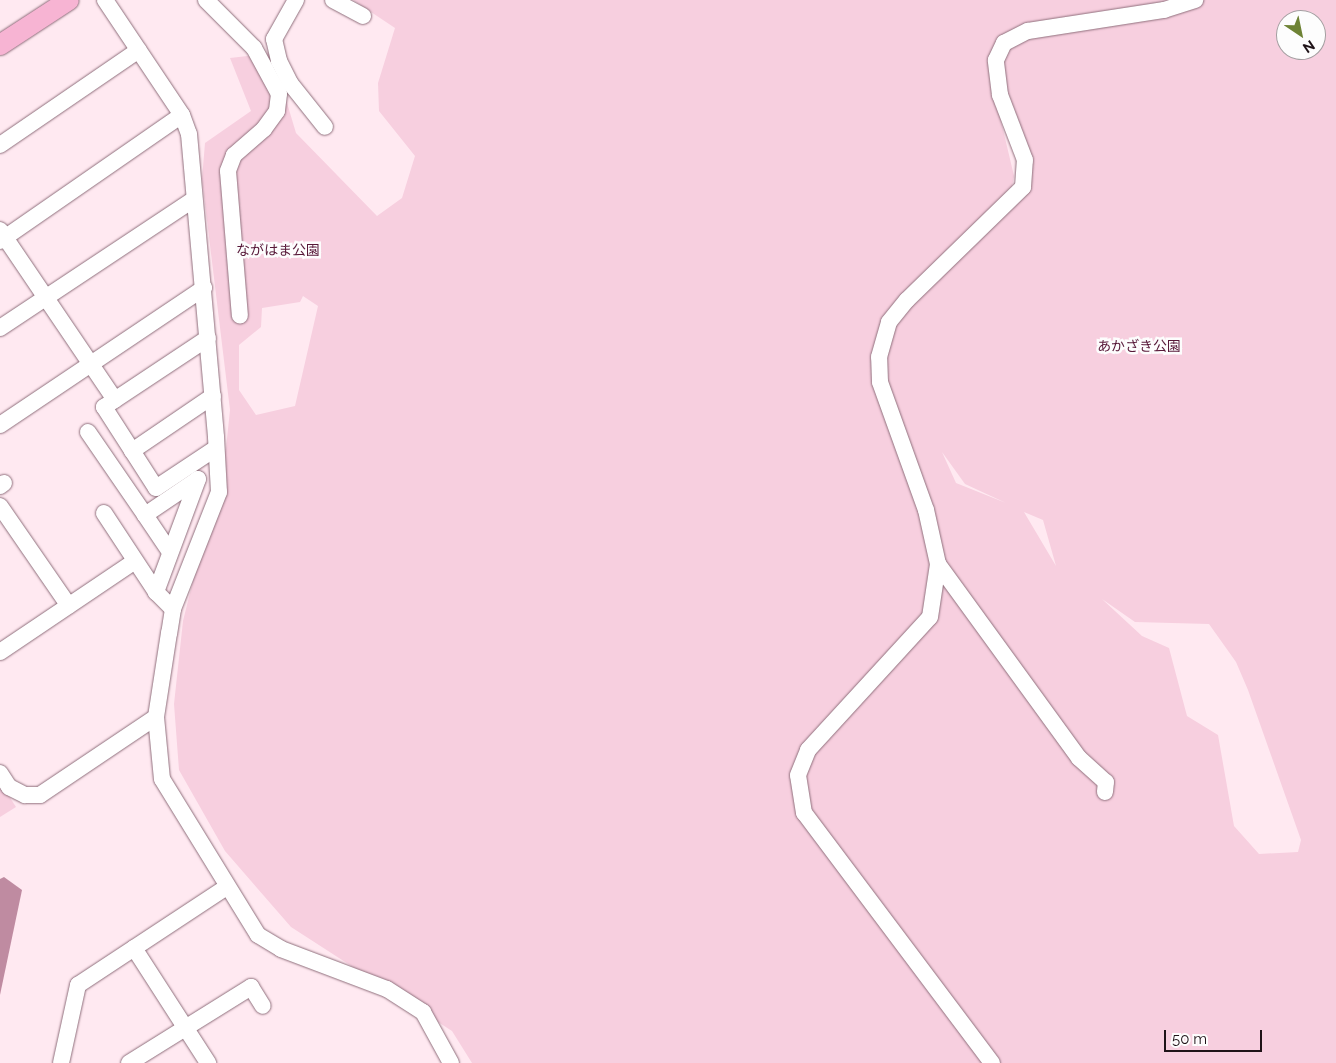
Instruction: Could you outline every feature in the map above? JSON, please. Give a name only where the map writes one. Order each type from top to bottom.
[{"type":"main road","points":[[0,45],[69,0]]},
{"type":"street","points":[[105,0],[182,115],[188,134],[213,396],[219,492],[173,608],[156,717],[162,779],[225,888],[258,935],[281,949],[387,989],[423,1012],[451,1063]]},
{"type":"street","points":[[206,0],[254,48],[279,94],[277,111],[264,129],[234,155],[228,171],[240,316]]},
{"type":"street","points":[[296,0],[274,39],[279,61],[290,83],[325,127]]},
{"type":"street","points":[[333,0],[363,16]]},
{"type":"street","points":[[992,1063],[804,813],[798,794],[798,775],[808,750],[930,617],[938,564],[926,510],[880,382],[879,357],[889,322],[907,300],[1023,188],[1025,160],[1000,95],[996,60],[1004,43],[1028,31],[1164,10],[1195,0]]},
{"type":"street","points":[[0,145],[139,50]]},
{"type":"street","points":[[115,400],[2,236],[182,115]]},
{"type":"street","points":[[0,328],[194,199]]},
{"type":"street","points":[[0,425],[204,288]]},
{"type":"street","points":[[208,338],[104,407],[156,488],[216,448]]},
{"type":"street","points":[[132,451],[213,396]]},
{"type":"street","points":[[88,432],[170,552]]},
{"type":"street","points":[[144,515],[198,479],[156,592]]},
{"type":"street","points":[[1,511],[69,606]]},
{"type":"street","points":[[104,513],[156,592],[173,608]]},
{"type":"street","points":[[938,564],[1080,758],[1106,782],[1105,792]]},
{"type":"street","points":[[0,652],[129,565]]},
{"type":"street","points":[[0,773],[9,787],[25,795],[40,795],[156,717]]},
{"type":"street","points":[[61,1063],[78,985],[225,888]]},
{"type":"street","points":[[134,948],[208,1063]]},
{"type":"street","points":[[129,1063],[251,988],[263,1006]]},
{"type":"green space","points":[[353,0],[1336,0],[1336,1063],[472,1063],[452,1031],[291,927],[225,851],[179,770],[174,704],[183,621],[226,448],[230,410],[202,179],[205,143],[251,111],[230,58],[272,53],[296,133],[377,216],[402,198],[415,156],[379,111],[378,83],[395,28]],"holes":[[[1007,113],[1025,174],[1012,187],[1014,176],[1001,121]],[[303,296],[318,306],[295,406],[256,415],[239,390],[239,345],[261,327],[262,308],[300,302]],[[942,452],[965,484],[1006,503],[956,483]],[[1024,512],[1043,520],[1056,566]],[[1102,599],[1135,622],[1209,624],[1236,662],[1248,690],[1301,840],[1298,852],[1259,854],[1234,826],[1218,735],[1187,716],[1169,648],[1142,636]]]},
{"type":"green space","points":[[0,782],[16,807],[0,817]]},
{"type":"shaded area","points":[[4,877],[22,890],[0,995],[0,879]]},
{"type":"park label","name":"ながはま公園","points":[[278,250]]},
{"type":"park label","name":"あかざき公園","points":[[1139,346]]}]
